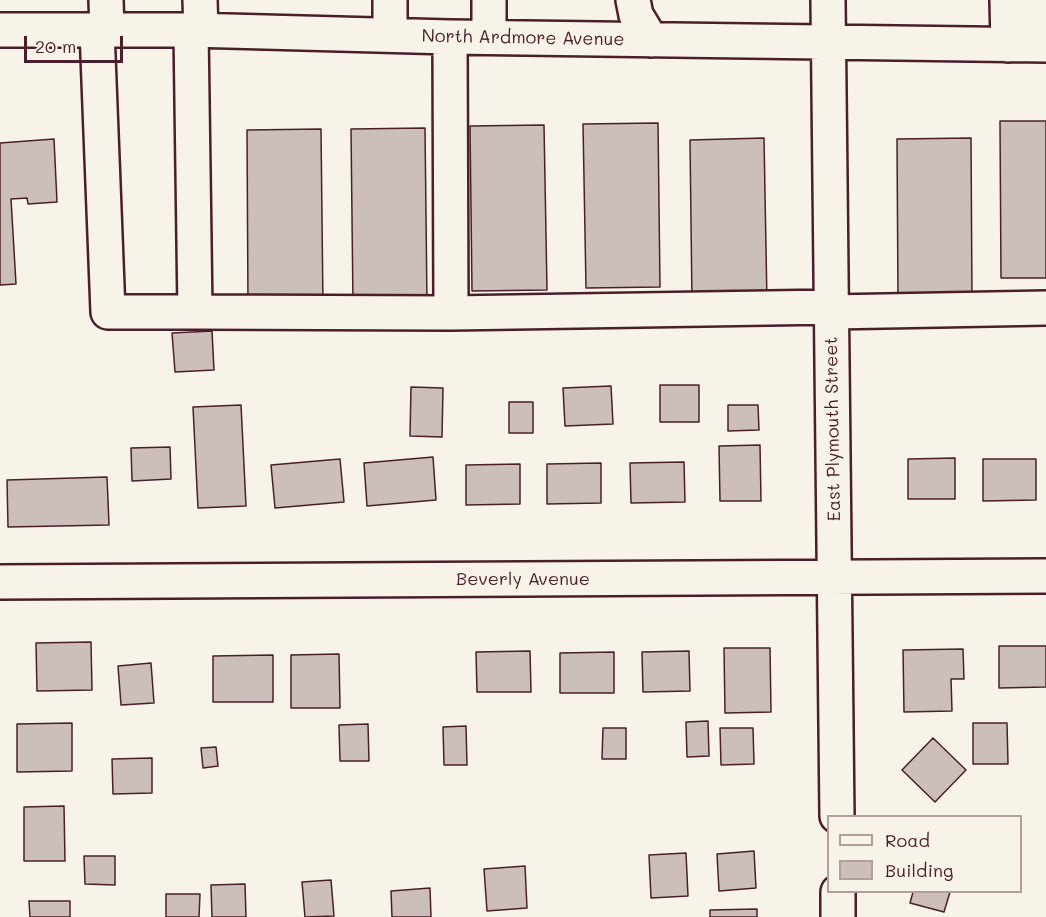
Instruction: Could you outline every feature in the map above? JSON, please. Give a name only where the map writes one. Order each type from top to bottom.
[{"type":"street","points":[[390,0],[390,35]]},
{"type":"street","points":[[489,0],[489,38]]},
{"type":"street","points":[[633,0],[636,15],[651,40]]},
{"type":"street","name":"East Plymouth Street","points":[[828,0],[837,815]]},
{"type":"street","points":[[1007,0],[1029,45]]},
{"type":"street","points":[[1029,45],[1034,0]]},
{"type":"street","points":[[103,20],[108,312],[451,314],[1046,308]]},
{"type":"street","name":"North Ardmore Avenue","points":[[0,30],[103,20],[197,20],[390,35],[450,37],[1029,45]]},
{"type":"street","points":[[195,312],[197,20]]},
{"type":"street","points":[[450,37],[451,314]]},
{"type":"street","name":"Beverly Avenue","points":[[0,582],[1046,576]]},
{"type":"street","points":[[838,893],[838,917]]},
{"type":"building","points":[[1000,121],[1046,121],[1046,278],[1001,278]]},
{"type":"building","points":[[658,123],[660,287],[586,288],[583,124]]},
{"type":"building","points":[[544,125],[547,290],[472,291],[470,126]]},
{"type":"building","points":[[425,128],[427,304],[353,305],[351,129]]},
{"type":"building","points":[[321,129],[323,306],[248,307],[247,130]]},
{"type":"building","points":[[764,138],[767,303],[692,304],[690,140]]},
{"type":"building","points":[[971,138],[972,300],[898,301],[897,139]]},
{"type":"building","points":[[54,139],[57,202],[28,204],[27,198],[11,199],[16,284],[0,285],[0,143]]},
{"type":"building","points":[[212,331],[214,370],[175,372],[172,333]]},
{"type":"building","points":[[660,385],[699,385],[699,422],[660,422]]},
{"type":"building","points":[[611,386],[613,424],[565,426],[563,388]]},
{"type":"building","points":[[411,387],[443,388],[442,437],[410,436]]},
{"type":"building","points":[[509,402],[533,402],[533,433],[509,433]]},
{"type":"building","points":[[241,405],[246,506],[198,508],[193,407]]},
{"type":"building","points":[[728,405],[758,405],[759,430],[728,431]]},
{"type":"building","points":[[760,445],[761,501],[720,501],[719,446]]},
{"type":"building","points":[[170,447],[171,479],[132,481],[131,448]]},
{"type":"building","points":[[433,457],[436,500],[367,506],[364,463]]},
{"type":"building","points":[[955,458],[955,499],[908,499],[908,459]]},
{"type":"building","points":[[340,459],[344,502],[275,508],[271,465]]},
{"type":"building","points":[[983,459],[1036,459],[1036,500],[983,501]]},
{"type":"building","points":[[684,462],[685,502],[631,503],[630,463]]},
{"type":"building","points":[[601,463],[601,503],[547,504],[547,464]]},
{"type":"building","points":[[520,464],[520,504],[466,505],[466,465]]},
{"type":"building","points":[[107,477],[109,525],[8,527],[7,480]]},
{"type":"building","points":[[91,642],[92,690],[37,691],[36,643]]},
{"type":"building","points":[[999,646],[1046,646],[1046,687],[999,688]]},
{"type":"building","points":[[724,648],[770,648],[771,712],[725,713]]},
{"type":"building","points":[[963,649],[964,679],[951,679],[952,711],[904,712],[903,650]]},
{"type":"building","points":[[530,651],[531,692],[477,692],[476,652]]},
{"type":"building","points":[[689,651],[690,691],[643,692],[642,652]]},
{"type":"building","points":[[614,652],[614,693],[560,693],[560,653]]},
{"type":"building","points":[[339,654],[340,708],[291,708],[291,655]]},
{"type":"building","points":[[273,655],[273,702],[213,702],[213,656]]},
{"type":"building","points":[[151,663],[154,703],[121,705],[118,666]]},
{"type":"building","points":[[708,721],[709,756],[687,757],[686,722]]},
{"type":"building","points":[[72,723],[72,771],[17,772],[17,724]]},
{"type":"building","points":[[973,723],[1007,723],[1008,764],[973,764]]},
{"type":"building","points":[[368,724],[369,761],[340,761],[339,725]]},
{"type":"building","points":[[466,726],[467,765],[444,765],[443,727]]},
{"type":"building","points":[[603,728],[626,728],[626,759],[602,759]]},
{"type":"building","points":[[720,728],[753,728],[754,764],[721,765]]},
{"type":"building","points":[[933,738],[966,770],[935,802],[902,770]]},
{"type":"building","points":[[216,747],[218,766],[203,768],[201,748]]},
{"type":"building","points":[[152,758],[152,793],[113,794],[112,759]]},
{"type":"building","points":[[64,806],[65,861],[24,861],[24,807]]},
{"type":"building","points":[[754,851],[756,888],[719,891],[717,854]]},
{"type":"building","points":[[686,853],[688,896],[651,898],[649,855]]},
{"type":"building","points":[[84,856],[115,856],[115,885],[85,884]]},
{"type":"building","points":[[525,866],[527,908],[487,911],[484,869]]},
{"type":"building","points":[[331,880],[334,916],[305,917],[302,882]]},
{"type":"building","points":[[245,884],[246,917],[212,917],[211,885]]},
{"type":"building","points":[[430,888],[431,917],[392,917],[391,891]]},
{"type":"building","points":[[913,893],[950,893],[944,912],[910,903]]},
{"type":"building","points":[[166,894],[200,894],[199,917],[166,917]]},
{"type":"building","points":[[29,901],[70,901],[70,917],[30,917]]},
{"type":"building","points":[[757,909],[757,917],[710,917],[710,910]]}]
